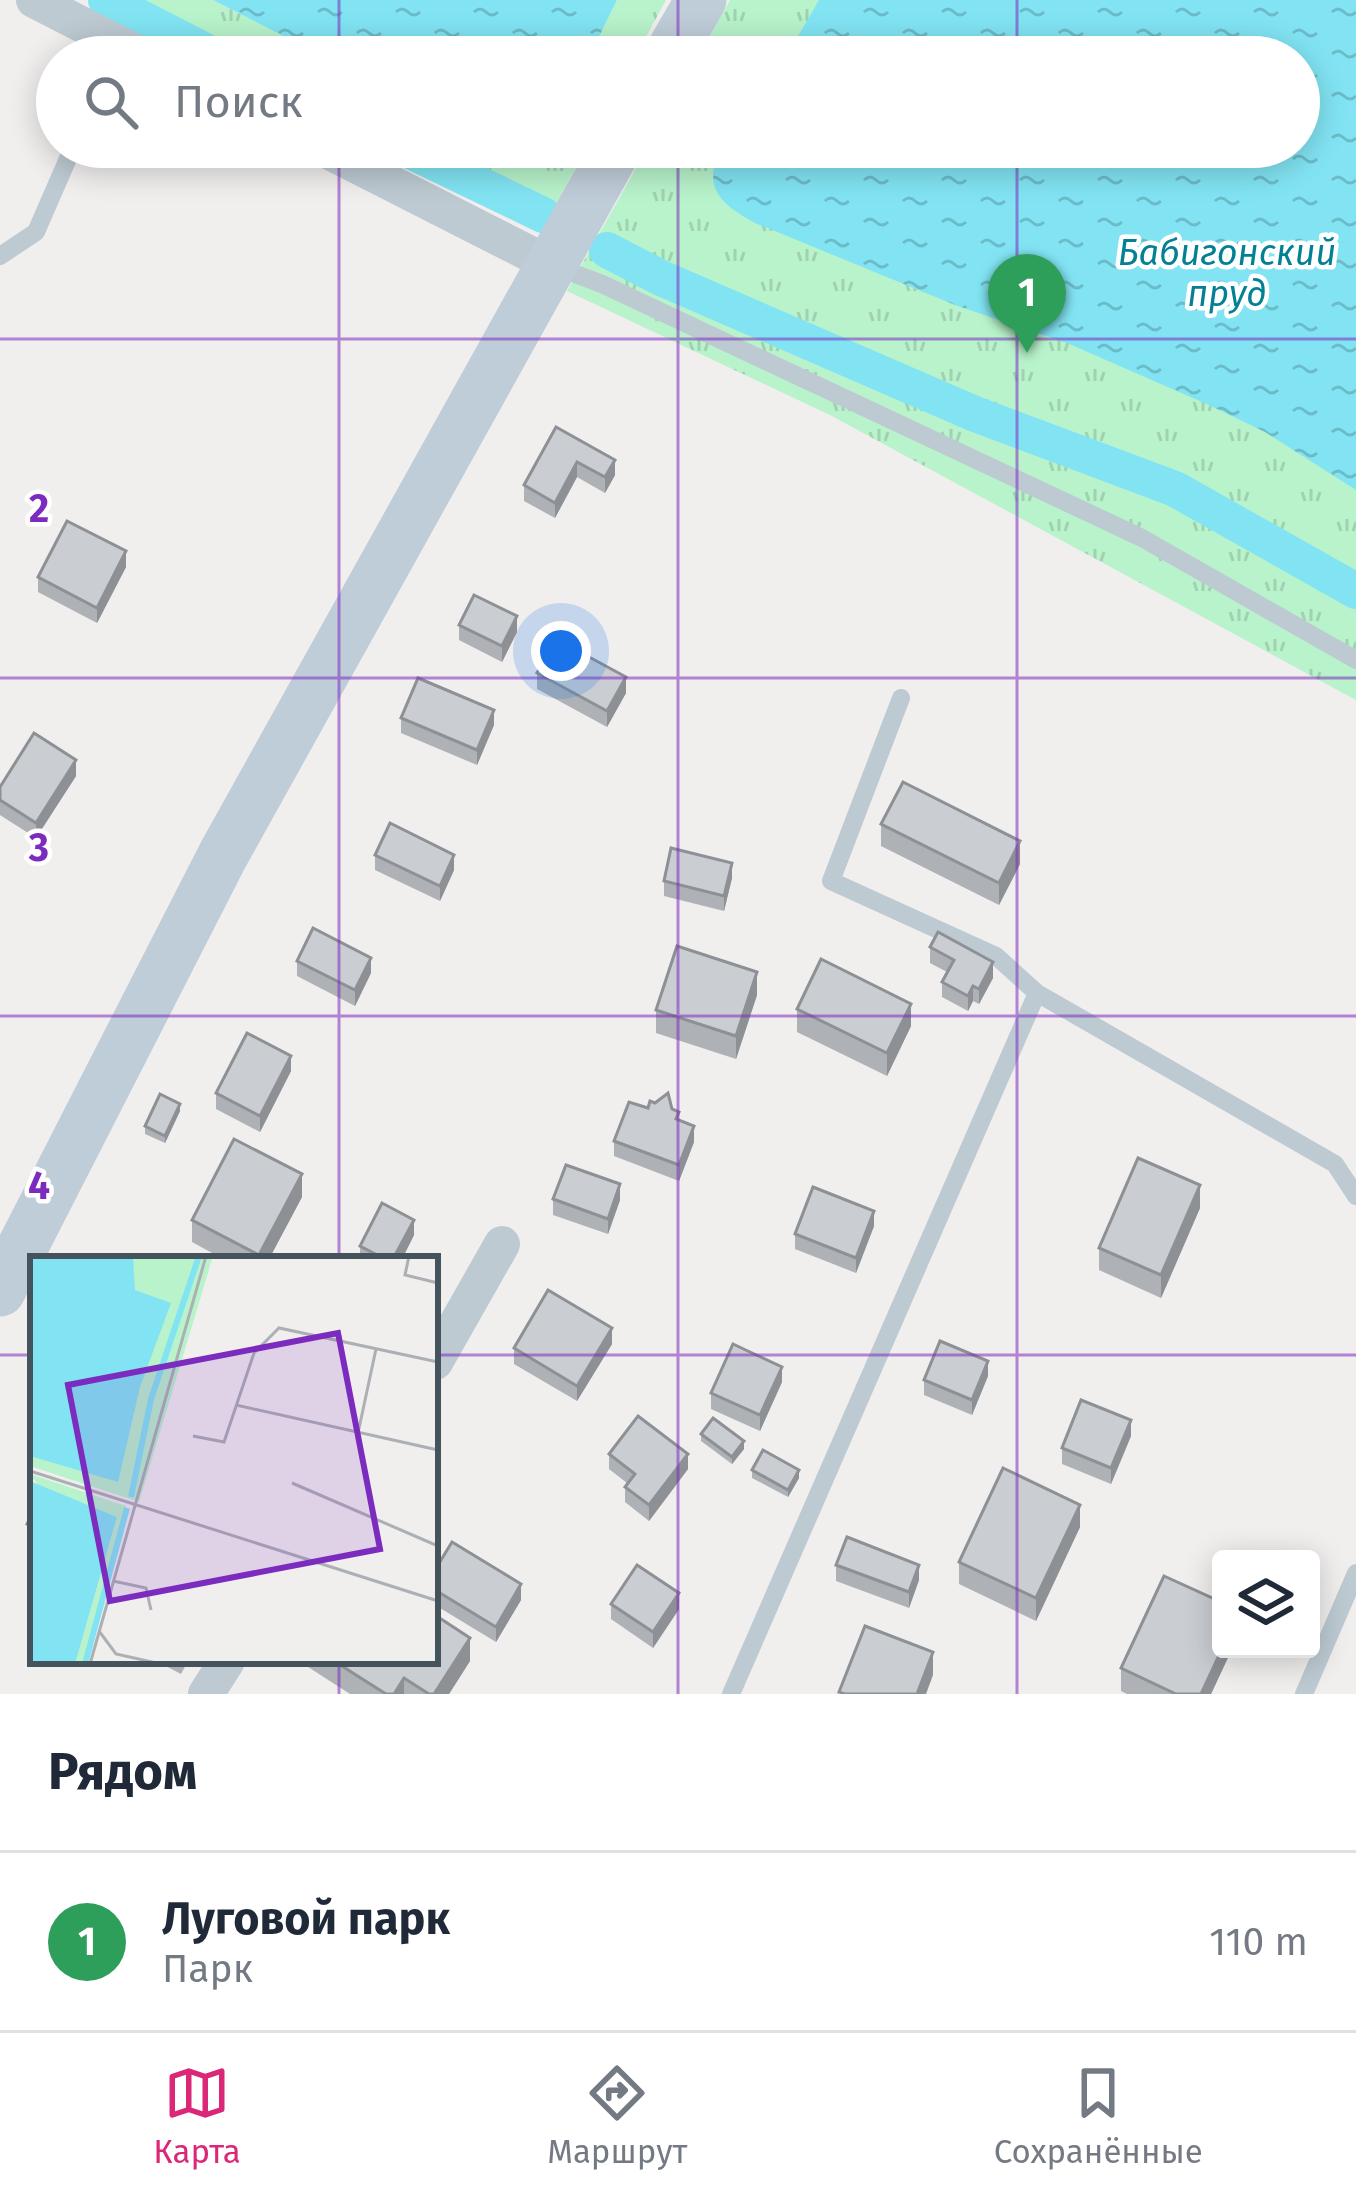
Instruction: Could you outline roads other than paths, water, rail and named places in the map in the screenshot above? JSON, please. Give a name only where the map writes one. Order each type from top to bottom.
[{"type":"street","points":[[34,0],[96,36]]},
{"type":"street","points":[[680,36],[700,0]]},
{"type":"street","points":[[361,168],[552,266]]},
{"type":"street","points":[[0,1291],[223,855],[606,168]]},
{"type":"street","points":[[438,1357],[502,1244]]},
{"type":"street","points":[[206,1694],[225,1664]]},
{"type":"lane","points":[[0,256],[36,232],[64,168]]},
{"type":"lane","points":[[552,266],[602,284],[1142,538],[1356,660]]},
{"type":"lane","points":[[901,698],[831,881],[996,956],[1037,993],[1335,1164],[1356,1196]]},
{"type":"lane","points":[[731,1694],[1037,993]]},
{"type":"lane","points":[[1304,1694],[1356,1573]]},
{"type":"water","points":[[213,0],[617,0],[599,36],[283,36]]},
{"type":"water","name":"Бабигонский пруд","points":[[819,0],[1356,0],[1356,490],[1265,432],[1211,406],[1067,343],[955,305],[755,223],[724,201],[713,174],[714,168],[1320,168],[1320,36],[798,36]]},
{"type":"waterway","points":[[106,0],[176,36]]},
{"type":"waterway","points":[[446,168],[543,215]]},
{"type":"waterway","points":[[607,250],[975,414],[1175,489],[1356,591]]},
{"type":"place","name":"Луговой парк","points":[[1027,353]]}]
